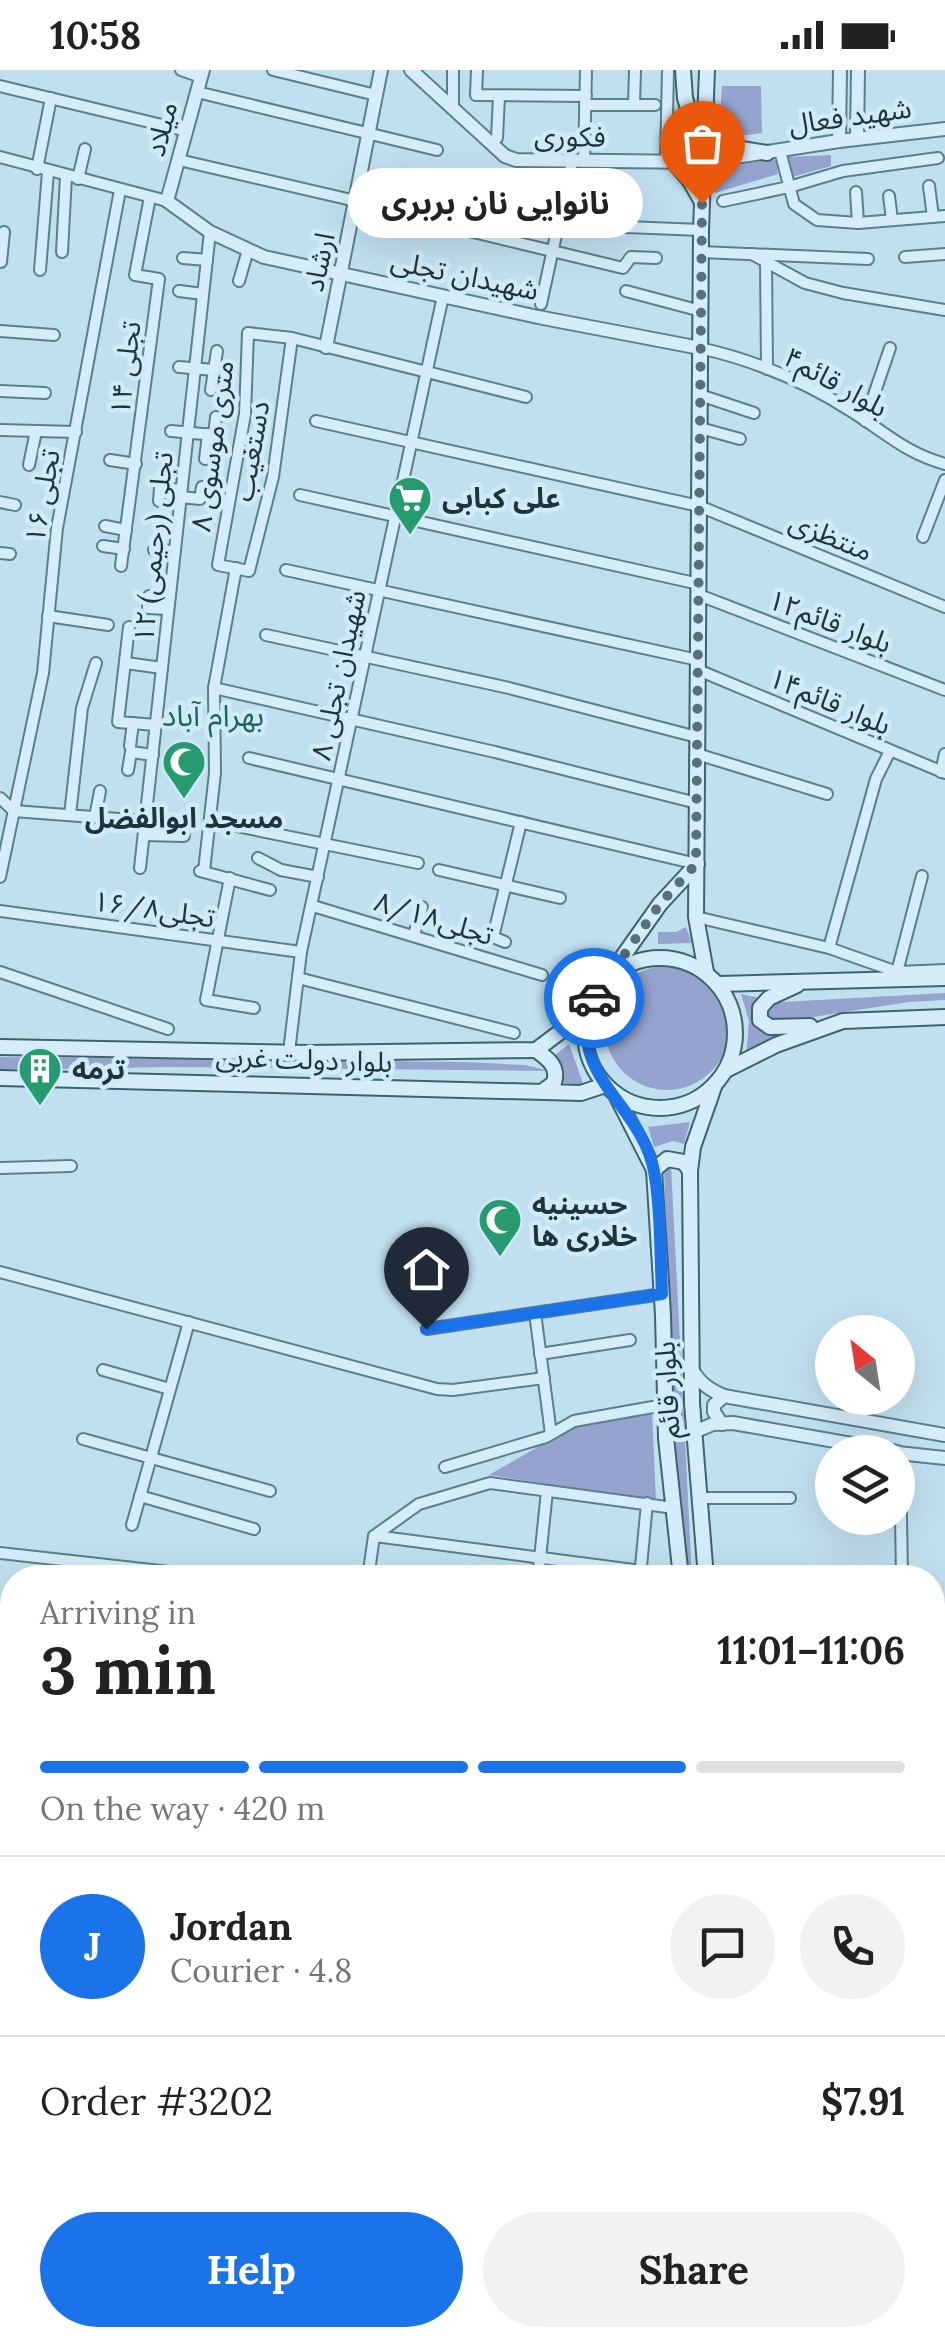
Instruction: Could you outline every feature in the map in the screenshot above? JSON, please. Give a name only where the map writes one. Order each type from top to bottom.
[{"type":"main road","points":[[683,70],[685,98],[703,162]]},
{"type":"main road","points":[[706,972],[696,917],[696,864],[701,230],[707,70]]},
{"type":"main road","points":[[705,135],[724,146],[773,152]]},
{"type":"main road","points":[[670,161],[690,180],[702,203]]},
{"type":"main road","points":[[542,1092],[554,1083],[556,1072],[551,1062],[536,1050],[588,1012],[660,904],[696,864]]},
{"type":"main road","points":[[588,1012],[586,1048],[592,1065],[610,1089],[631,1102],[666,1108],[684,1104],[715,1084],[726,1070],[736,1035],[734,1017],[719,984],[706,972],[672,958],[654,958],[636,961],[606,981]]},
{"type":"main road","points":[[719,984],[945,978]]},
{"type":"main road","points":[[807,982],[768,998],[760,1008],[760,1020],[770,1027],[793,1029],[842,1022],[945,1017]]},
{"type":"main road","points":[[726,1070],[776,1046],[842,1022]]},
{"type":"main road","name":"بلوار دولت غربی","points":[[0,1047],[289,1052],[536,1050]]},
{"type":"main road","name":"بلوار دولت غربی","points":[[0,1078],[581,1093],[610,1089]]},
{"type":"main road","name":"بلوار قائم","points":[[704,1565],[690,1365],[690,1171],[693,1147],[715,1084]]},
{"type":"main road","name":"بلوار قائم","points":[[610,1089],[654,1170],[664,1405],[679,1565]]},
{"type":"main road","points":[[654,1170],[667,1159],[684,1162],[690,1171]]},
{"type":"street","points":[[181,70],[202,73]]},
{"type":"street","points":[[273,70],[376,96]]},
{"type":"street","name":"ارشاد","points":[[326,347],[381,70]]},
{"type":"street","name":"فکوری","points":[[411,70],[505,156],[516,160],[703,162]]},
{"type":"street","points":[[453,70],[453,109]]},
{"type":"street","points":[[476,70],[476,95],[634,106],[655,104]]},
{"type":"street","points":[[541,304],[578,162],[586,70]]},
{"type":"street","points":[[634,106],[635,70]]},
{"type":"street","points":[[668,70],[670,161]]},
{"type":"street","name":"میلاد","points":[[167,201],[202,73]]},
{"type":"street","points":[[839,140],[840,76],[858,76],[857,138]]},
{"type":"street","points":[[0,86],[186,131]]},
{"type":"street","points":[[197,92],[437,150]]},
{"type":"street","points":[[497,138],[499,96]]},
{"type":"street","points":[[40,270],[42,170],[51,98]]},
{"type":"street","name":"شهید فعال","points":[[703,162],[945,128]]},
{"type":"street","points":[[62,252],[72,178],[85,149]]},
{"type":"street","points":[[773,152],[794,204],[817,220],[858,222],[939,216],[930,186]]},
{"type":"street","name":"شهیدان تجلی","points":[[0,157],[167,201],[210,232],[264,258],[700,348]]},
{"type":"street","points":[[723,201],[843,171],[938,158]]},
{"type":"street","points":[[179,160],[412,214]]},
{"type":"street","name":"۱۶ تجلی","points":[[0,877],[4,833],[14,811],[42,674],[57,528],[120,190]]},
{"type":"street","points":[[856,192],[858,222]]},
{"type":"street","points":[[889,196],[892,220]]},
{"type":"street","name":"تجلی ۱۴","points":[[121,566],[159,280],[135,276],[150,197]]},
{"type":"street","points":[[444,225],[622,268],[631,257],[656,258]]},
{"type":"street","points":[[601,226],[701,230]]},
{"type":"street","name":"۱۲ تجلی (رحیمی)","points":[[140,868],[210,232]]},
{"type":"street","points":[[1,262],[5,233]]},
{"type":"street","points":[[239,281],[248,250]]},
{"type":"street","points":[[701,252],[868,259]]},
{"type":"street","points":[[752,254],[805,283],[945,310]]},
{"type":"street","points":[[905,257],[945,254]]},
{"type":"street","points":[[184,258],[207,260]]},
{"type":"street","points":[[766,262],[767,369]]},
{"type":"street","points":[[626,290],[701,311]]},
{"type":"street","points":[[179,292],[203,294]]},
{"type":"street","name":"شهیدان تجلی ۸","points":[[289,1052],[302,952],[443,296]]},
{"type":"street","points":[[0,332],[54,335]]},
{"type":"street","name":"۸ متری موسوی","points":[[236,568],[218,565],[245,414],[248,333],[292,338]]},
{"type":"street","points":[[292,338],[526,397]]},
{"type":"street","name":"دستغیب","points":[[236,568],[249,571],[273,477],[292,338]]},
{"type":"street","name":"بلوار قائم۴","points":[[700,348],[736,356],[814,390],[910,453],[945,464]]},
{"type":"street","points":[[865,421],[890,348]]},
{"type":"street","points":[[211,390],[217,351]]},
{"type":"street","points":[[179,367],[214,370]]},
{"type":"street","points":[[0,391],[45,393]]},
{"type":"street","points":[[700,395],[754,413]]},
{"type":"street","points":[[205,459],[216,417]]},
{"type":"street","name":"منتظزی","points":[[316,421],[699,506],[945,607]]},
{"type":"street","points":[[700,428],[740,439]]},
{"type":"street","points":[[0,430],[76,432]]},
{"type":"street","points":[[29,465],[36,431]]},
{"type":"street","points":[[171,431],[211,435]]},
{"type":"street","points":[[110,460],[136,464]]},
{"type":"street","points":[[923,537],[945,480]]},
{"type":"street","points":[[159,501],[160,488],[200,499],[202,488]]},
{"type":"street","name":"بلوار قائم۱۲","points":[[300,495],[542,547],[699,590],[945,690]]},
{"type":"street","points":[[0,502],[15,505]]},
{"type":"street","points":[[104,526],[126,530]]},
{"type":"street","points":[[103,546],[124,549]]},
{"type":"street","points":[[154,550],[175,551]]},
{"type":"street","points":[[236,568],[214,688],[212,821],[202,871],[270,890]]},
{"type":"street","name":"بلوار قائم۱۴","points":[[286,570],[538,625],[698,665],[943,772]]},
{"type":"street","points":[[149,596],[148,608],[168,609]]},
{"type":"street","points":[[48,616],[108,625]]},
{"type":"street","points":[[129,627],[118,722],[156,725]]},
{"type":"street","points":[[266,635],[509,688],[698,736]]},
{"type":"street","points":[[70,815],[82,708],[96,662]]},
{"type":"street","points":[[126,663],[162,668]]},
{"type":"street","points":[[214,688],[697,803]]},
{"type":"street","points":[[130,746],[133,723]]},
{"type":"street","points":[[128,770],[131,752],[168,746]]},
{"type":"street","points":[[829,948],[876,778],[890,750]]},
{"type":"street","points":[[697,754],[827,794]]},
{"type":"street","points":[[943,772],[945,754]]},
{"type":"street","points":[[249,758],[696,864]]},
{"type":"street","points":[[95,817],[100,791]]},
{"type":"street","points":[[0,798],[14,811],[145,821]]},
{"type":"street","points":[[212,821],[418,863]]},
{"type":"street","points":[[506,942],[493,937],[522,822]]},
{"type":"street","points":[[144,835],[184,836]]},
{"type":"street","points":[[258,858],[280,870],[318,877]]},
{"type":"street","points":[[439,870],[560,898]]},
{"type":"street","points":[[897,972],[922,876]]},
{"type":"street","points":[[230,878],[206,1000],[254,1008]]},
{"type":"street","name":"تجلی۸/۱۸","points":[[313,906],[542,974]]},
{"type":"street","points":[[414,935],[422,907]]},
{"type":"street","name":"تجلی۱۶/۸","points":[[0,911],[302,952]]},
{"type":"street","points":[[696,917],[829,948],[897,972],[945,970]]},
{"type":"street","points":[[0,972],[168,1028]]},
{"type":"street","points":[[297,984],[514,1032]]},
{"type":"street","points":[[0,1168],[71,1166]]},
{"type":"street","points":[[0,1272],[437,1389],[544,1378]]},
{"type":"street","points":[[426,1329],[662,1294]]},
{"type":"street","points":[[535,1313],[551,1434]]},
{"type":"street","points":[[132,1526],[189,1322]]},
{"type":"street","points":[[540,1354],[630,1340]]},
{"type":"street","points":[[690,1365],[710,1390],[724,1396],[945,1435]]},
{"type":"street","points":[[103,1370],[170,1389]]},
{"type":"street","points":[[722,1424],[714,1405],[724,1396]]},
{"type":"street","points":[[445,1467],[551,1434],[574,1421],[664,1405]]},
{"type":"street","points":[[694,1432],[722,1424],[815,1439]]},
{"type":"street","points":[[83,1439],[270,1491]]},
{"type":"street","points":[[915,1455],[945,1458]]},
{"type":"street","points":[[370,1565],[374,1536],[420,1504],[490,1483],[674,1508]]},
{"type":"street","points":[[540,1565],[548,1491]]},
{"type":"street","points":[[140,1496],[254,1529]]},
{"type":"street","points":[[699,1498],[790,1498]]},
{"type":"street","points":[[641,1565],[647,1503]]},
{"type":"street","points":[[901,1535],[902,1565]]},
{"type":"street","points":[[374,1536],[590,1565]]},
{"type":"street","points":[[0,1553],[104,1565]]},
{"type":"shaded area","points":[[722,86],[761,86],[762,133],[733,137],[719,132]]},
{"type":"shaded area","points":[[831,155],[831,166],[792,177],[788,157]]},
{"type":"shaded area","points":[[776,160],[778,174],[715,193],[712,184],[725,171]]},
{"type":"shaded area","points":[[686,927],[692,943],[658,944],[658,932],[676,932]]},
{"type":"shaded area","points":[[667,966],[691,971],[711,984],[724,1004],[729,1028],[724,1052],[711,1072],[691,1085],[667,1090],[643,1085],[623,1072],[610,1052],[605,1028],[610,1004],[623,984],[643,971]]},
{"type":"shaded area","points":[[945,993],[945,1000],[781,1022],[765,1019],[764,1011],[769,1005],[783,1002]]},
{"type":"shaded area","points":[[741,994],[759,998],[752,1019],[759,1030],[777,1035],[746,1057],[749,1021]]},
{"type":"shaded area","points":[[569,1044],[584,1086],[560,1082],[563,1074],[555,1055]]},
{"type":"shaded area","points":[[0,1057],[464,1062],[525,1065],[551,1071],[167,1067],[0,1070]]},
{"type":"shaded area","points":[[690,1122],[684,1144],[673,1141],[654,1147],[648,1127]]},
{"type":"shaded area","points":[[671,1166],[691,1565],[687,1565],[673,1443],[664,1168]]},
{"type":"shaded area","points":[[652,1411],[656,1501],[489,1475],[574,1426]]},
{"type":"way so far","points":[[594,998],[660,904],[696,864],[702,203]]},
{"type":"place","name":"نانوایی نان بربری","points":[[702,203]]},
{"type":"place","name":"علی کبابی","points":[[410,536]]},
{"type":"place","name":"مسجد ابوالفضل","points":[[184,800]]},
{"type":"place","name":"ترمه","points":[[40,1107]]},
{"type":"place","name":"حسینیه خلاری ها","points":[[500,1258]]},
{"type":"district","name":"بهرام آباد","points":[[213,716]]},
{"type":"route","points":[[426,1329],[662,1294],[654,1170],[615,1093],[592,1065],[586,1048],[585,1030],[594,998]]}]
